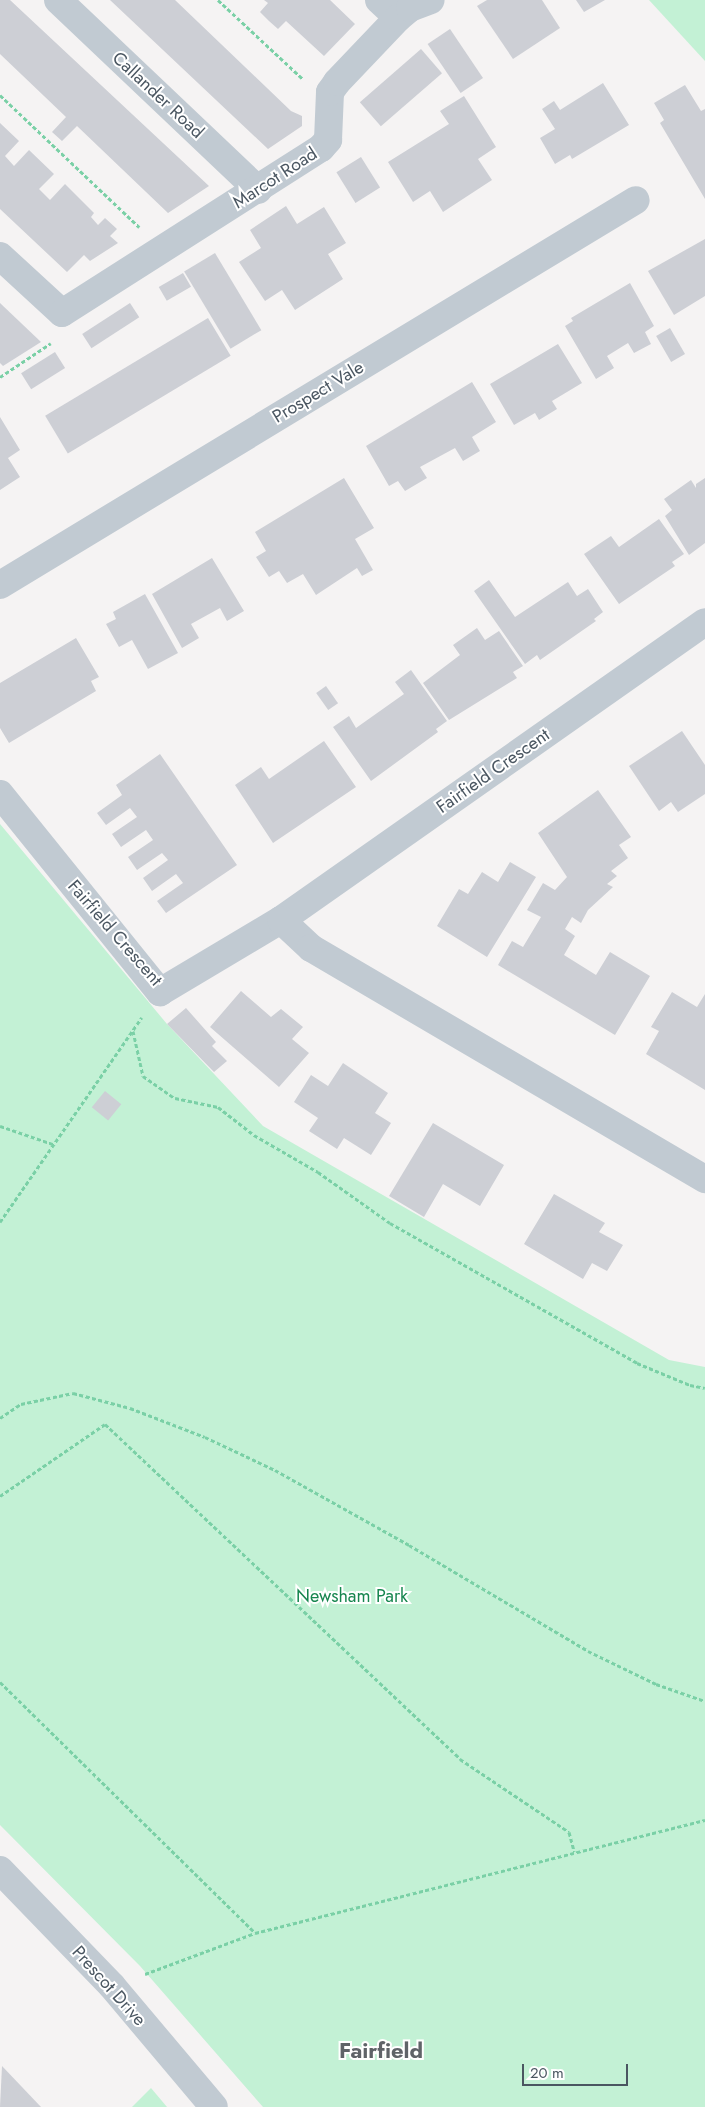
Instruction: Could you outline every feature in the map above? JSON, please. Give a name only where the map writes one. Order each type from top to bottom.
[{"type":"street","name":"Callander Road","points":[[58,0],[258,190]]},
{"type":"street","points":[[330,92],[389,9],[410,8],[431,0]]},
{"type":"street","name":"Marcot Road","points":[[62,314],[321,148],[328,140],[330,92]]},
{"type":"street","name":"Prospect Vale","points":[[0,585],[636,200]]},
{"type":"street","points":[[0,256],[62,314]]},
{"type":"street","name":"Fairfield Crescent","points":[[0,794],[160,992],[282,920],[705,622]]},
{"type":"street","points":[[282,920],[311,948],[705,1179]]},
{"type":"street","name":"Prescot Drive","points":[[0,1870],[112,1986],[214,2107]]},
{"type":"path","points":[[218,0],[306,82],[330,92]]},
{"type":"path","points":[[0,95],[164,250]]},
{"type":"path","points":[[0,377],[50,345],[62,314]]},
{"type":"path","points":[[0,1222],[160,992]]},
{"type":"path","points":[[133,1031],[143,1076],[175,1098],[218,1107],[254,1136],[318,1172],[390,1223],[637,1363],[690,1386],[705,1388]]},
{"type":"path","points":[[0,1126],[53,1144]]},
{"type":"path","points":[[0,1418],[21,1404],[73,1393],[130,1408],[197,1434],[284,1475],[588,1651],[656,1684],[705,1702]]},
{"type":"path","points":[[0,1496],[105,1424],[460,1759],[569,1832],[574,1851]]},
{"type":"path","points":[[0,1682],[255,1933]]},
{"type":"path","points":[[112,1986],[255,1933],[574,1851],[705,1820]]},
{"type":"green space","points":[[649,0],[705,0],[705,61]]},
{"type":"green space","name":"Newsham Park","points":[[0,824],[167,1024],[263,1126],[669,1360],[705,1367],[705,2107],[263,2107],[140,1966],[0,1825]]},
{"type":"green space","points":[[151,2088],[167,2107],[132,2107]]},
{"type":"building","points":[[0,0],[10,0],[209,186],[168,213],[77,126],[62,141],[52,132],[66,117],[0,54]]},
{"type":"building","points":[[110,0],[175,0],[291,111],[302,116],[302,126],[268,149]]},
{"type":"building","points":[[264,0],[330,0],[355,24],[324,56],[286,21],[278,29],[269,21],[260,12],[268,3]]},
{"type":"building","points":[[487,0],[542,0],[560,28],[513,59],[477,6]]},
{"type":"building","points":[[576,0],[605,0],[584,12]]},
{"type":"building","points":[[450,29],[483,78],[461,93],[428,44]]},
{"type":"building","points":[[421,49],[442,73],[381,126],[360,102]]},
{"type":"building","points":[[603,83],[629,125],[572,159],[570,155],[555,164],[540,138],[555,129],[542,109],[554,101],[560,110]]},
{"type":"building","points":[[685,85],[701,111],[705,109],[705,199],[660,123],[664,120],[654,103]]},
{"type":"building","points":[[464,96],[496,147],[478,159],[492,180],[443,212],[430,191],[413,202],[388,162],[449,124],[440,111]]},
{"type":"building","points":[[0,123],[19,141],[5,156],[14,166],[29,150],[54,174],[39,189],[50,200],[65,184],[94,213],[91,217],[98,225],[105,218],[117,229],[110,236],[118,243],[90,261],[84,255],[67,272],[0,209]]},
{"type":"building","points":[[361,157],[380,188],[355,203],[336,172]]},
{"type":"building","points":[[286,206],[297,224],[324,207],[346,243],[328,254],[343,279],[295,310],[282,290],[265,301],[239,262],[261,248],[250,230]]},
{"type":"building","points":[[705,239],[705,296],[674,315],[648,271]]},
{"type":"building","points":[[215,253],[261,330],[230,349],[184,272]]},
{"type":"building","points":[[183,273],[191,287],[167,301],[159,287]]},
{"type":"building","points":[[630,283],[654,326],[645,332],[651,344],[634,353],[628,343],[607,356],[614,368],[596,379],[565,326],[573,321],[571,318]]},
{"type":"building","points":[[0,303],[41,342],[3,366],[0,363]]},
{"type":"building","points":[[130,303],[139,317],[91,348],[82,334]]},
{"type":"building","points":[[208,318],[231,356],[68,454],[45,416]]},
{"type":"building","points":[[670,328],[685,354],[671,362],[656,336]]},
{"type":"building","points":[[558,344],[582,383],[552,401],[557,409],[539,420],[535,413],[514,425],[490,384]]},
{"type":"building","points":[[55,352],[65,368],[31,389],[21,373]]},
{"type":"building","points":[[472,382],[496,422],[472,437],[480,451],[463,461],[455,448],[420,467],[427,478],[405,491],[398,481],[389,486],[366,446]]},
{"type":"building","points":[[0,417],[20,450],[8,458],[20,477],[0,490]]},
{"type":"building","points":[[344,478],[374,528],[355,539],[373,570],[362,576],[357,568],[316,595],[303,574],[287,583],[279,571],[269,577],[256,557],[266,551],[255,532]]},
{"type":"building","points":[[705,478],[705,543],[689,555],[665,516],[672,510],[664,499],[691,480],[696,488],[696,484]]},
{"type":"building","points":[[659,519],[684,554],[672,562],[675,566],[619,604],[584,554],[611,536],[619,547]]},
{"type":"building","points":[[212,558],[244,611],[227,621],[220,608],[191,624],[199,638],[182,648],[152,594]]},
{"type":"building","points":[[489,580],[515,617],[568,582],[577,596],[588,589],[603,612],[594,619],[596,621],[540,660],[537,655],[525,664],[474,591]]},
{"type":"building","points":[[145,594],[178,653],[148,669],[132,640],[119,647],[106,624],[116,619],[113,612]]},
{"type":"building","points":[[477,628],[485,640],[499,631],[523,666],[513,672],[517,678],[449,720],[423,683],[460,655],[453,645]]},
{"type":"building","points":[[76,638],[99,677],[91,681],[96,691],[9,743],[0,728],[0,683]]},
{"type":"building","points":[[411,670],[447,721],[436,729],[438,732],[371,781],[333,727],[349,716],[356,728],[404,694],[395,682]]},
{"type":"building","points":[[326,686],[338,703],[328,710],[316,693]]},
{"type":"building","points":[[682,731],[705,765],[705,794],[678,812],[671,802],[659,811],[629,766]]},
{"type":"building","points":[[324,741],[356,787],[273,843],[235,785],[261,767],[269,779]]},
{"type":"building","points":[[160,754],[237,865],[166,913],[157,901],[183,883],[176,874],[152,891],[143,878],[168,860],[162,853],[137,870],[128,857],[153,840],[146,830],[121,847],[112,834],[137,817],[130,808],[106,825],[97,813],[122,795],[116,785]]},
{"type":"building","points":[[598,790],[631,837],[619,845],[628,858],[611,871],[617,876],[607,884],[613,887],[588,910],[581,923],[572,917],[565,929],[575,936],[564,955],[596,975],[610,952],[650,976],[615,1035],[498,965],[512,941],[523,947],[541,917],[527,910],[543,883],[555,890],[567,877],[538,833]]},
{"type":"building","points":[[510,862],[536,877],[487,957],[437,926],[459,889],[468,894],[482,872],[498,882]]},
{"type":"building","points":[[241,991],[271,1017],[281,1009],[303,1027],[292,1039],[309,1053],[279,1087],[210,1027]]},
{"type":"building","points":[[672,992],[697,1007],[705,994],[705,1090],[646,1054],[659,1031],[651,1027]]},
{"type":"building","points":[[186,1008],[216,1042],[212,1046],[227,1061],[214,1072],[167,1024]]},
{"type":"building","points":[[343,1063],[388,1093],[375,1113],[391,1123],[371,1155],[344,1138],[337,1149],[309,1131],[318,1118],[294,1102],[311,1075],[328,1086]]},
{"type":"building","points":[[105,1091],[121,1104],[108,1121],[92,1107]]},
{"type":"building","points":[[433,1123],[504,1165],[480,1206],[443,1184],[424,1217],[389,1196]]},
{"type":"building","points":[[554,1194],[605,1223],[599,1232],[623,1245],[607,1271],[592,1263],[583,1279],[524,1244]]},
{"type":"building","points":[[2,2066],[41,2107],[0,2107]]},
{"type":"district","name":"Fairfield","points":[[381,2051]]}]
